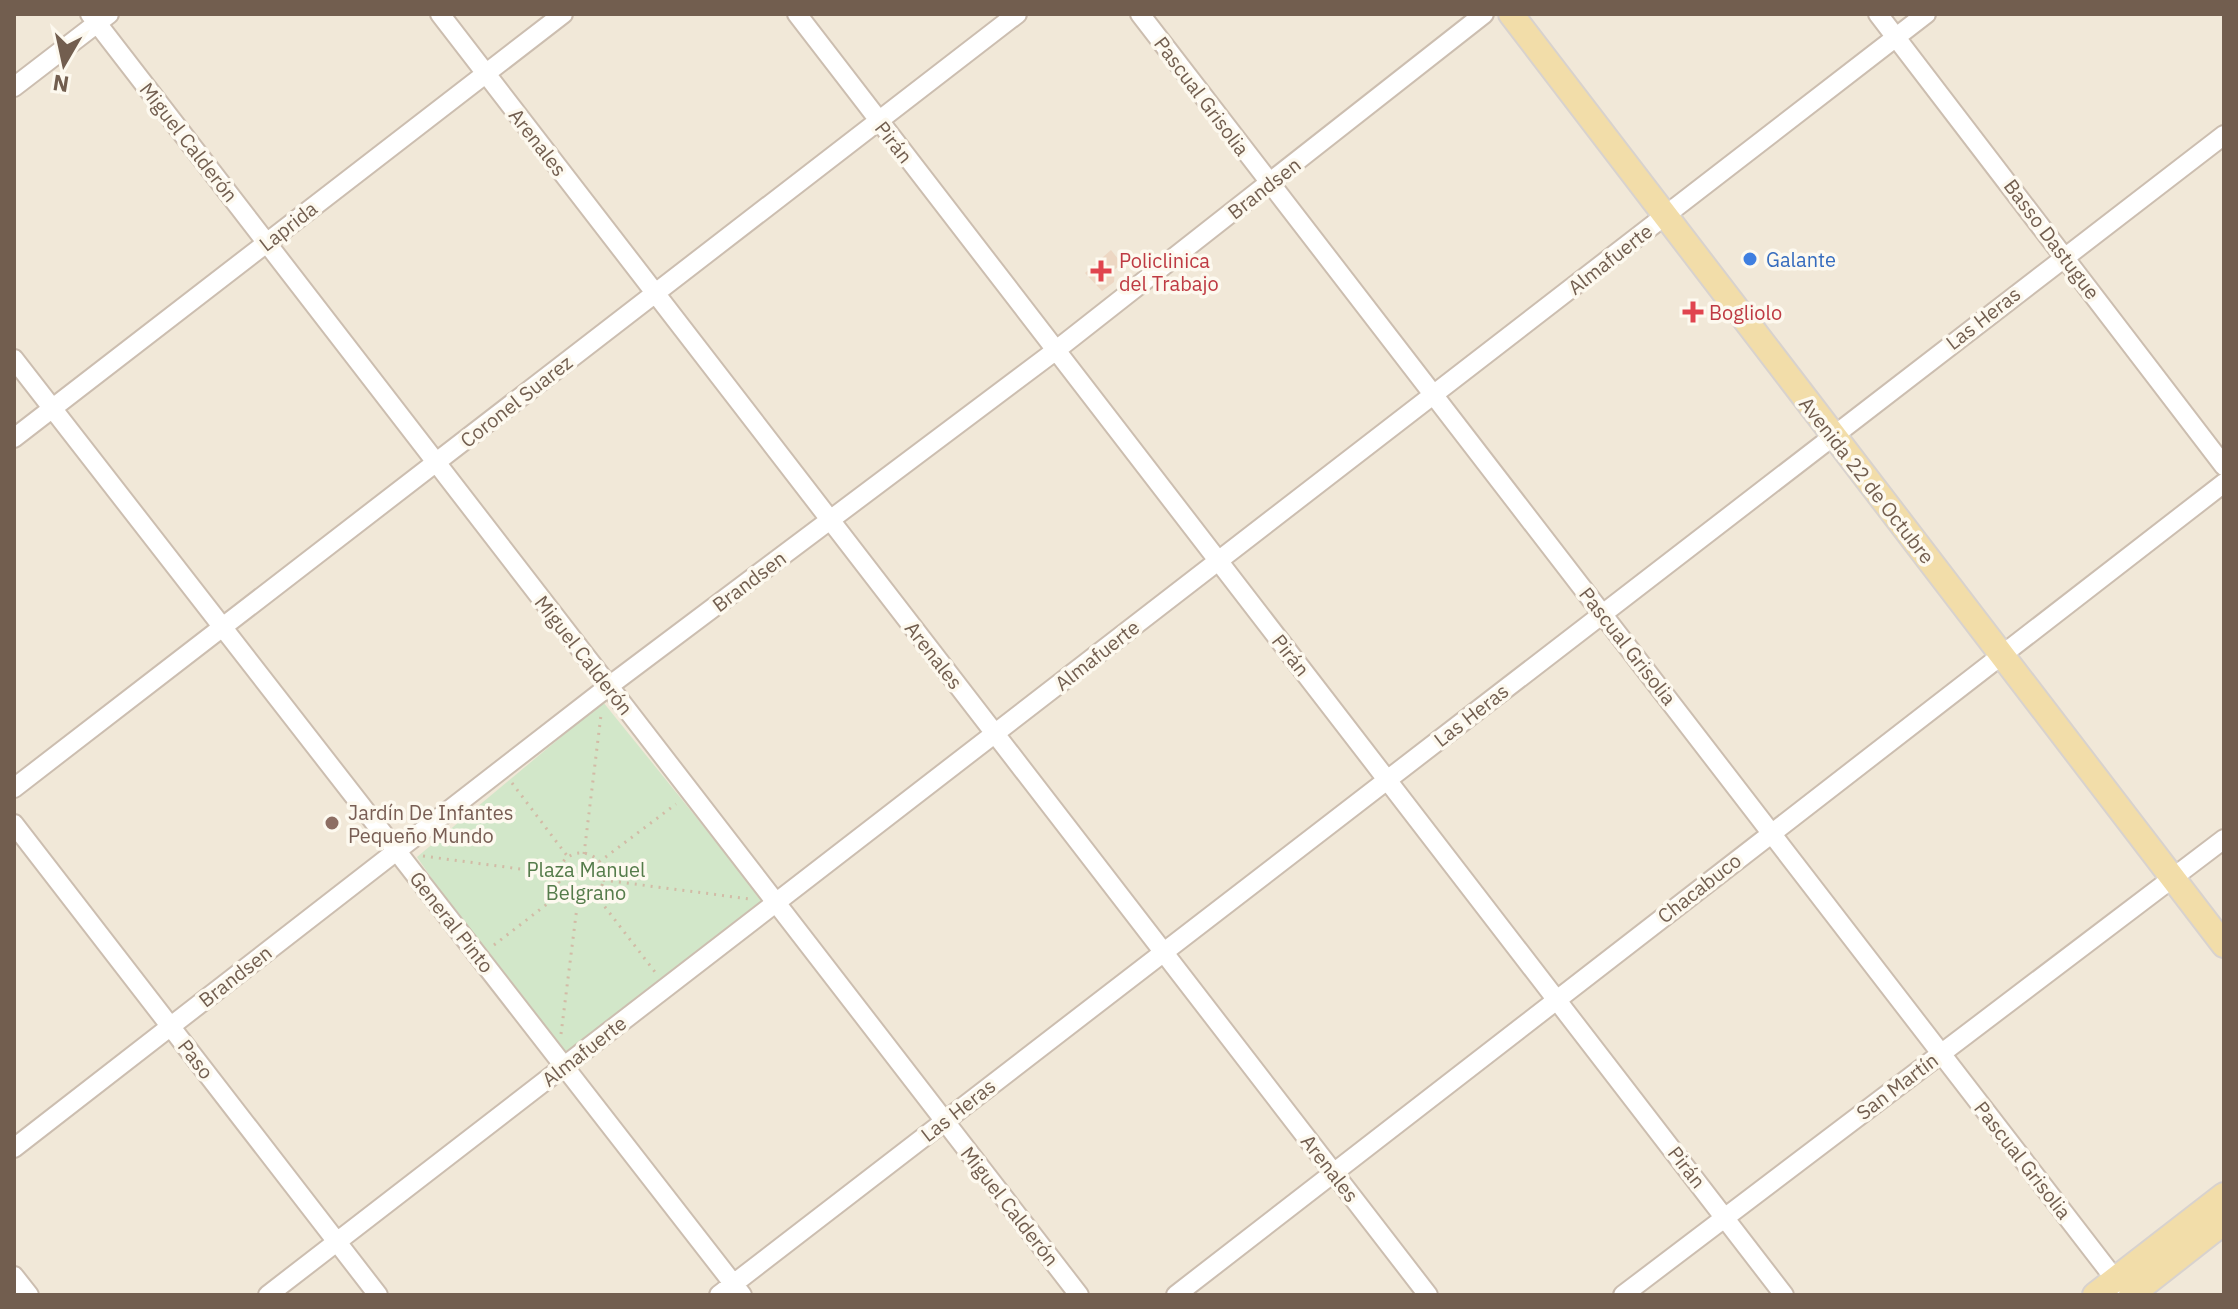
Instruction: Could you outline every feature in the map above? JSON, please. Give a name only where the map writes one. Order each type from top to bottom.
[{"type":"main road","name":"Avenida 22 de Octubre","points":[[1511,14],[2224,945]]},
{"type":"main road","points":[[2125,1290],[2224,1195]]},
{"type":"main road","points":[[2095,1295],[2125,1290],[2224,1222]]},
{"type":"street","name":"Arenales","points":[[440,14],[1428,1295]]},
{"type":"street","name":"Laprida","points":[[14,438],[563,14]]},
{"type":"street","name":"Pirán","points":[[797,14],[1784,1295]]},
{"type":"street","name":"Coronel Suarez","points":[[14,788],[1017,14]]},
{"type":"street","name":"Pascual Grisolia","points":[[1140,14],[2125,1290]]},
{"type":"street","name":"Brandsen","points":[[14,1148],[609,686],[1055,351],[1484,14]]},
{"type":"street","name":"Basso Dastugue","points":[[1878,14],[2224,466]]},
{"type":"street","name":"Almafuerte","points":[[268,1295],[1926,14]]},
{"type":"street","points":[[14,87],[99,17]]},
{"type":"street","name":"Miguel Calderón","points":[[99,17],[267,243],[1079,1295]]},
{"type":"street","name":"Las Heras","points":[[731,1291],[944,1121],[2224,135]]},
{"type":"street","name":"General Pinto","points":[[14,359],[564,1066],[731,1291]]},
{"type":"street","name":"Chacabuco","points":[[1176,1295],[2224,483]]},
{"type":"street","name":"Paso","points":[[14,824],[378,1295]]},
{"type":"street","name":"San Martín","points":[[1623,1295],[2224,839]]},
{"type":"street","points":[[14,1276],[29,1295]]},
{"type":"path","points":[[584,854],[602,713]]},
{"type":"path","points":[[505,774],[569,857]]},
{"type":"path","points":[[599,863],[682,799]]},
{"type":"path","points":[[584,854],[599,863],[603,880],[595,894],[578,899],[564,891],[558,874],[569,857],[584,854]]},
{"type":"path","points":[[418,856],[558,874]]},
{"type":"path","points":[[603,880],[760,900],[750,888]]},
{"type":"path","points":[[492,946],[564,891]]},
{"type":"path","points":[[595,894],[660,978]]},
{"type":"path","points":[[560,1041],[578,899]]},
{"type":"shaded area","points":[[14,14],[2224,14],[2224,1295],[14,1295]]},
{"type":"green space","name":"Plaza Manuel Belgrano","points":[[603,702],[764,901],[558,1063],[417,857]]},
{"type":"building","name":"Policlinica del Trabajo","points":[[1111,250],[1122,264],[1115,269],[1114,282],[1102,291],[1085,273]]},
{"type":"place","name":"Galante","points":[[1750,259]]},
{"type":"place","name":"Policlinica del Trabajo","points":[[1101,271]]},
{"type":"place","name":"Bogliolo","points":[[1693,312]]},
{"type":"place","name":"Jardín De Infantes Pequeño Mundo","points":[[332,823]]}]
